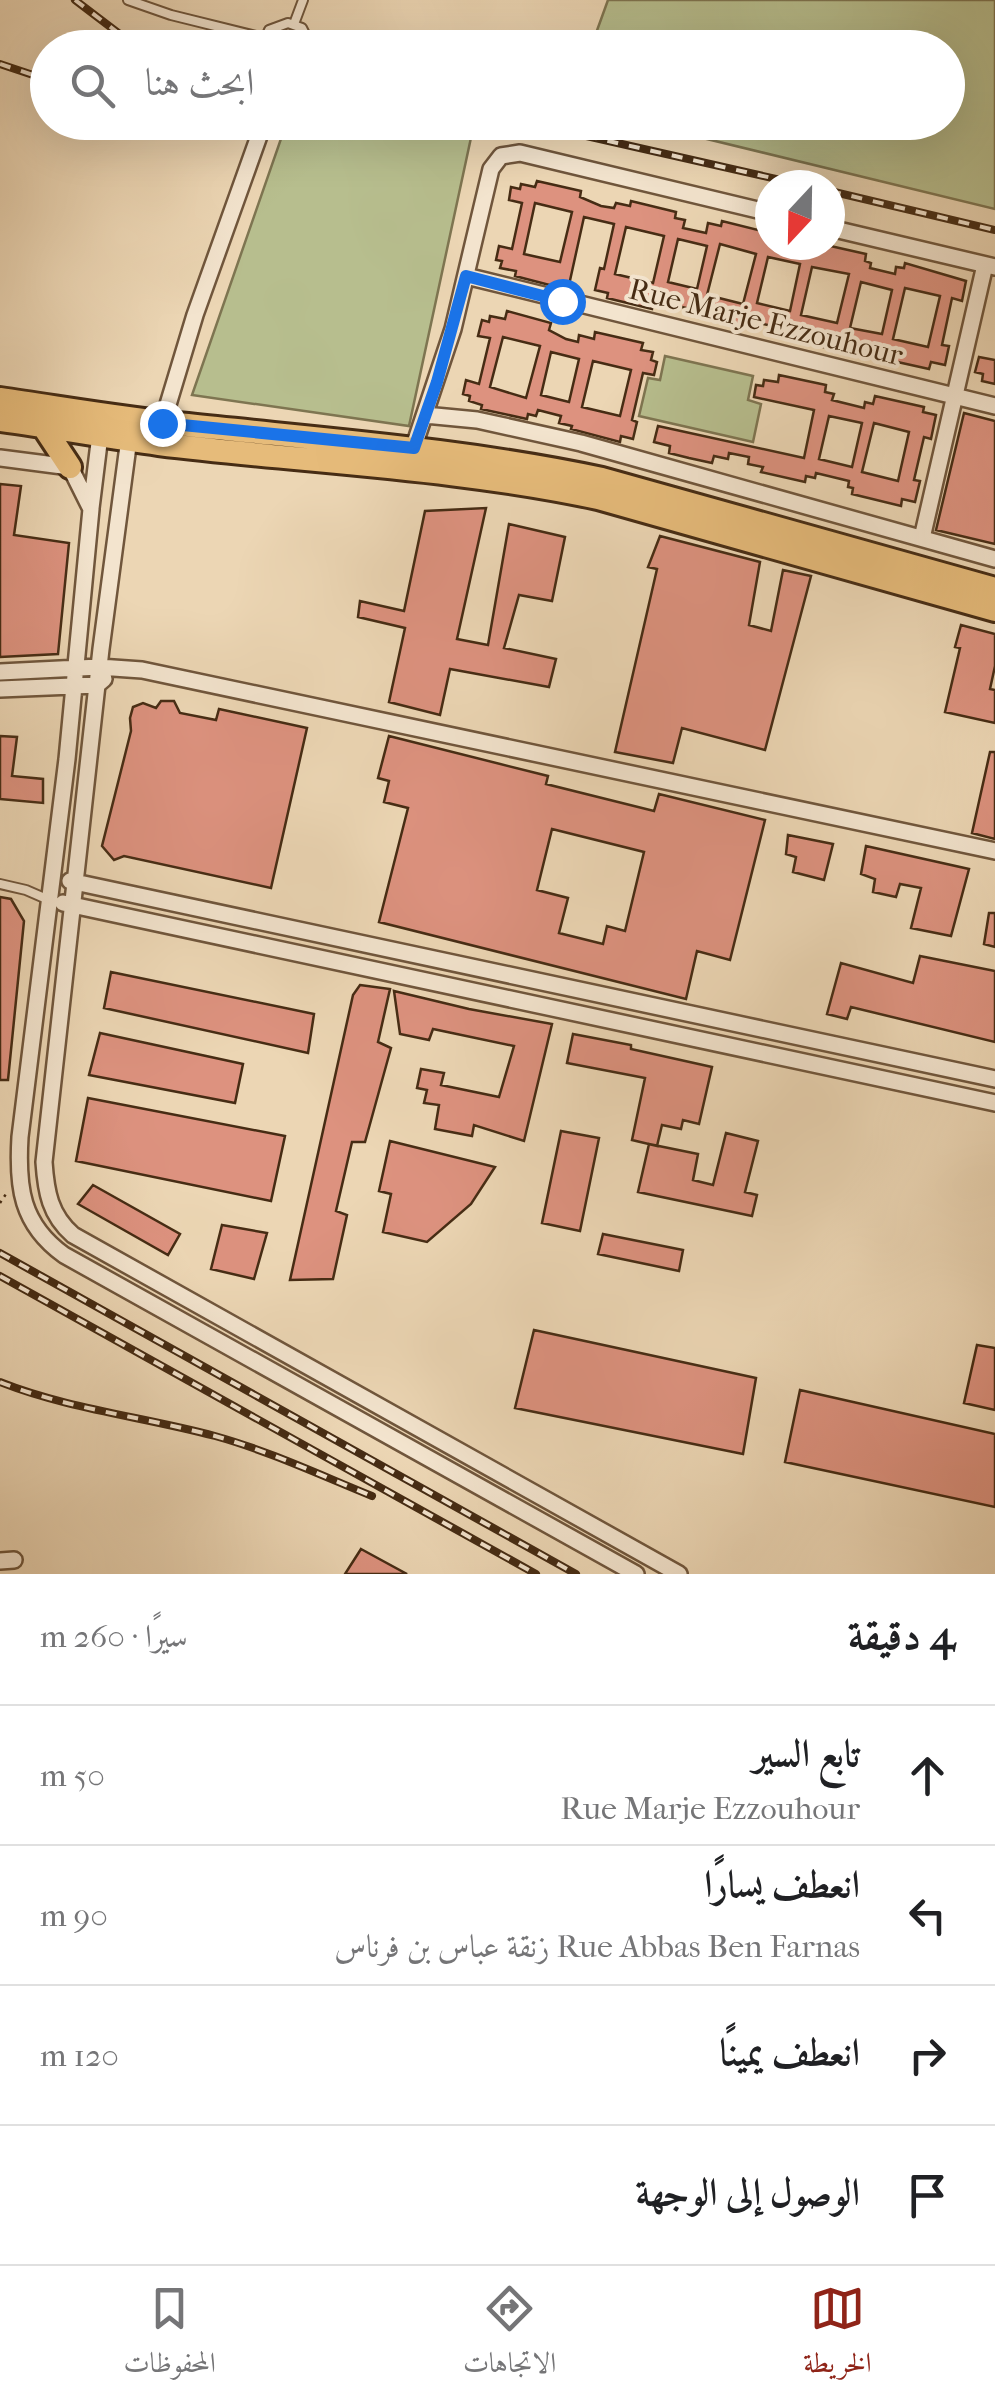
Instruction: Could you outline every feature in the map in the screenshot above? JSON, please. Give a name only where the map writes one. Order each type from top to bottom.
[{"type":"main road","points":[[0,400],[101,424],[544,487],[616,503],[995,610]]},
{"type":"main road","points":[[0,420],[43,426],[101,424]]},
{"type":"main road","points":[[43,426],[70,467]]},
{"type":"main road","points":[[160,433],[414,448],[492,458],[602,479],[995,589]]},
{"type":"street","points":[[160,433],[202,297],[258,140]]},
{"type":"street","points":[[414,448],[497,159],[513,152],[755,209]]},
{"type":"street","points":[[845,232],[990,266],[922,538]]},
{"type":"street","name":"Rue Marje Ezzouhour","points":[[466,276],[995,406]]},
{"type":"street","points":[[426,415],[477,420],[580,443],[995,559]]},
{"type":"street","points":[[101,424],[60,815],[20,1137],[21,1189],[30,1219],[64,1255],[636,1574]]},
{"type":"street","points":[[130,428],[99,666],[44,1162],[54,1214],[73,1235],[679,1574]]},
{"type":"street","points":[[0,458],[70,467],[91,509]]},
{"type":"street","points":[[0,688],[97,685],[119,667]]},
{"type":"street","points":[[0,672],[119,667],[995,851]]},
{"type":"street","points":[[60,815],[82,819]]},
{"type":"street","points":[[52,878],[995,1079]]},
{"type":"street","points":[[50,900],[995,1102]]},
{"type":"street","points":[[540,1005],[544,982]]},
{"type":"street","points":[[21,1189],[46,1185]]},
{"type":"lane","points":[[128,0],[220,30]]},
{"type":"lane","points":[[294,24],[302,0]]},
{"type":"lane","points":[[269,30],[280,24],[294,24],[302,30]]},
{"type":"lane","points":[[26,890],[52,878]]},
{"type":"lane","points":[[0,884],[50,900]]},
{"type":"green space","points":[[608,0],[995,0],[995,209],[711,140],[965,140],[965,30],[597,30]]},
{"type":"green space","points":[[281,140],[470,140],[409,426],[192,395]]},
{"type":"green space","points":[[665,356],[753,376],[748,400],[761,404],[753,442],[639,416],[648,378],[660,380]]},
{"type":"building","points":[[537,181],[581,191],[580,197],[601,206],[630,206],[631,201],[676,212],[675,218],[685,220],[683,228],[706,233],[708,223],[721,226],[722,221],[755,229],[755,254],[720,244],[707,295],[743,304],[755,258],[767,260],[757,303],[790,311],[800,264],[782,260],[845,260],[845,249],[866,254],[870,268],[895,274],[896,267],[904,268],[905,263],[966,281],[962,301],[952,298],[942,345],[949,346],[945,365],[931,362],[929,369],[884,359],[885,354],[838,342],[836,350],[789,339],[791,330],[744,322],[743,328],[699,317],[700,311],[653,302],[652,309],[607,298],[608,293],[595,290],[614,224],[584,217],[569,285],[562,283],[561,288],[515,276],[516,271],[500,268],[502,261],[496,260],[499,246],[512,249],[522,203],[509,200],[511,187],[520,189],[521,184],[535,187]],"holes":[[[535,203],[572,212],[560,262],[524,254]],[[626,227],[664,236],[653,283],[615,274]],[[678,239],[707,246],[697,289],[668,282]],[[812,267],[849,274],[837,323],[801,315]],[[861,282],[892,290],[882,334],[850,328]],[[905,288],[940,296],[928,347],[893,339]]]},
{"type":"building","points":[[507,311],[551,323],[549,330],[566,339],[578,342],[579,335],[594,339],[595,332],[643,343],[641,350],[653,352],[651,360],[657,362],[654,375],[643,373],[632,420],[637,422],[633,439],[621,436],[620,442],[571,429],[572,426],[559,423],[561,416],[538,410],[536,416],[528,414],[527,419],[481,409],[482,405],[469,401],[470,396],[463,394],[466,380],[479,384],[490,338],[478,336],[482,320],[489,322],[490,316],[505,319]],"holes":[[[503,337],[540,346],[526,398],[490,387]],[[551,352],[579,359],[569,402],[541,395]],[[593,361],[631,370],[620,416],[582,407]]]},
{"type":"building","points":[[979,357],[995,360],[995,384],[982,381],[983,374],[975,372]]},
{"type":"building","points":[[779,375],[826,385],[825,392],[834,394],[832,400],[864,408],[865,402],[873,404],[875,396],[924,407],[923,412],[936,415],[931,439],[924,437],[914,480],[920,481],[915,502],[902,499],[901,506],[852,494],[849,481],[816,473],[815,478],[806,476],[805,482],[761,472],[763,467],[748,464],[749,457],[729,453],[728,459],[714,456],[712,463],[689,458],[669,453],[670,446],[654,442],[658,426],[804,458],[814,410],[754,397],[756,385],[763,386],[764,380],[778,382]],"holes":[[[829,416],[862,423],[852,467],[819,459]],[[874,423],[909,432],[898,481],[862,472]]]},
{"type":"building","points":[[964,413],[995,421],[995,544],[936,530]]},
{"type":"building","points":[[0,484],[21,486],[14,535],[69,543],[58,654],[0,657]]},
{"type":"building","points":[[486,508],[457,639],[488,645],[509,524],[565,537],[552,601],[519,595],[504,648],[556,659],[549,687],[450,669],[440,715],[389,702],[405,628],[358,617],[360,601],[404,611],[425,511]]},
{"type":"building","points":[[660,536],[760,562],[749,625],[771,631],[783,570],[811,576],[765,750],[682,728],[673,763],[615,752],[657,569],[648,567]]},
{"type":"building","points":[[961,625],[995,634],[990,689],[995,690],[995,723],[945,712],[960,648],[955,647]]},
{"type":"building","points":[[161,701],[174,701],[180,713],[216,720],[219,709],[307,728],[271,888],[124,856],[114,860],[102,846],[131,731],[133,707],[143,703],[156,708]]},
{"type":"building","points":[[0,736],[17,737],[12,776],[43,779],[43,803],[0,799]]},
{"type":"building","points":[[389,736],[548,776],[546,784],[654,811],[659,794],[765,820],[730,960],[697,951],[686,999],[379,922],[408,808],[384,802],[389,781],[378,778]],"holes":[[[552,829],[644,852],[625,931],[607,926],[603,944],[559,933],[568,898],[537,890]]]},
{"type":"building","points":[[990,752],[995,752],[995,839],[972,833]]},
{"type":"building","points":[[788,835],[833,844],[824,880],[793,872],[796,857],[786,854]]},
{"type":"building","points":[[866,846],[969,869],[951,936],[911,928],[921,888],[900,884],[896,897],[873,892],[875,879],[861,874]]},
{"type":"building","points":[[0,897],[11,899],[24,921],[8,1080],[0,1080]]},
{"type":"building","points":[[989,913],[995,913],[995,947],[984,944]]},
{"type":"building","points":[[920,956],[995,971],[995,1042],[851,1007],[847,1019],[827,1014],[841,963],[913,983]]},
{"type":"building","points":[[111,972],[314,1014],[308,1053],[104,1008]]},
{"type":"building","points":[[360,985],[390,989],[378,1042],[391,1048],[365,1142],[352,1142],[336,1211],[347,1215],[333,1279],[290,1280],[353,995]]},
{"type":"building","points":[[394,991],[552,1024],[524,1141],[474,1125],[472,1136],[435,1129],[439,1105],[424,1103],[427,1090],[417,1088],[421,1069],[444,1073],[441,1085],[499,1097],[514,1046],[433,1029],[429,1040],[400,1034]]},
{"type":"building","points":[[100,1033],[243,1064],[235,1103],[89,1075]]},
{"type":"building","points":[[573,1034],[712,1067],[699,1124],[683,1120],[681,1129],[662,1125],[657,1146],[632,1140],[645,1078],[567,1063]]},
{"type":"building","points":[[88,1098],[285,1136],[271,1201],[76,1161]]},
{"type":"building","points":[[561,1131],[599,1138],[580,1231],[542,1223]]},
{"type":"building","points":[[726,1133],[758,1141],[745,1192],[757,1195],[752,1216],[638,1192],[649,1144],[698,1154],[693,1180],[713,1185]]},
{"type":"building","points":[[390,1141],[495,1167],[471,1204],[427,1242],[383,1232],[391,1194],[379,1191]]},
{"type":"building","points":[[93,1185],[180,1234],[168,1255],[78,1204]]},
{"type":"building","points":[[222,1225],[267,1233],[254,1279],[211,1269]]},
{"type":"building","points":[[603,1234],[683,1250],[679,1271],[598,1254]]},
{"type":"building","points":[[534,1330],[756,1378],[743,1454],[515,1408]]},
{"type":"building","points":[[977,1345],[995,1348],[995,1410],[964,1403]]},
{"type":"building","points":[[800,1390],[995,1434],[995,1507],[785,1462]]},
{"type":"building","points":[[361,1549],[407,1574],[345,1574]]},
{"type":"railway","points":[[75,0],[114,30]]},
{"type":"railway","points":[[0,64],[30,74]]},
{"type":"railway","points":[[604,140],[755,174]]},
{"type":"railway","points":[[845,195],[995,230]]},
{"type":"railway","points":[[0,1253],[576,1574]]},
{"type":"railway","points":[[0,1276],[536,1574]]},
{"type":"railway","points":[[0,1382],[52,1399],[235,1442],[372,1496]]},
{"type":"route","points":[[162,423],[414,448],[466,276],[562,301]]}]
